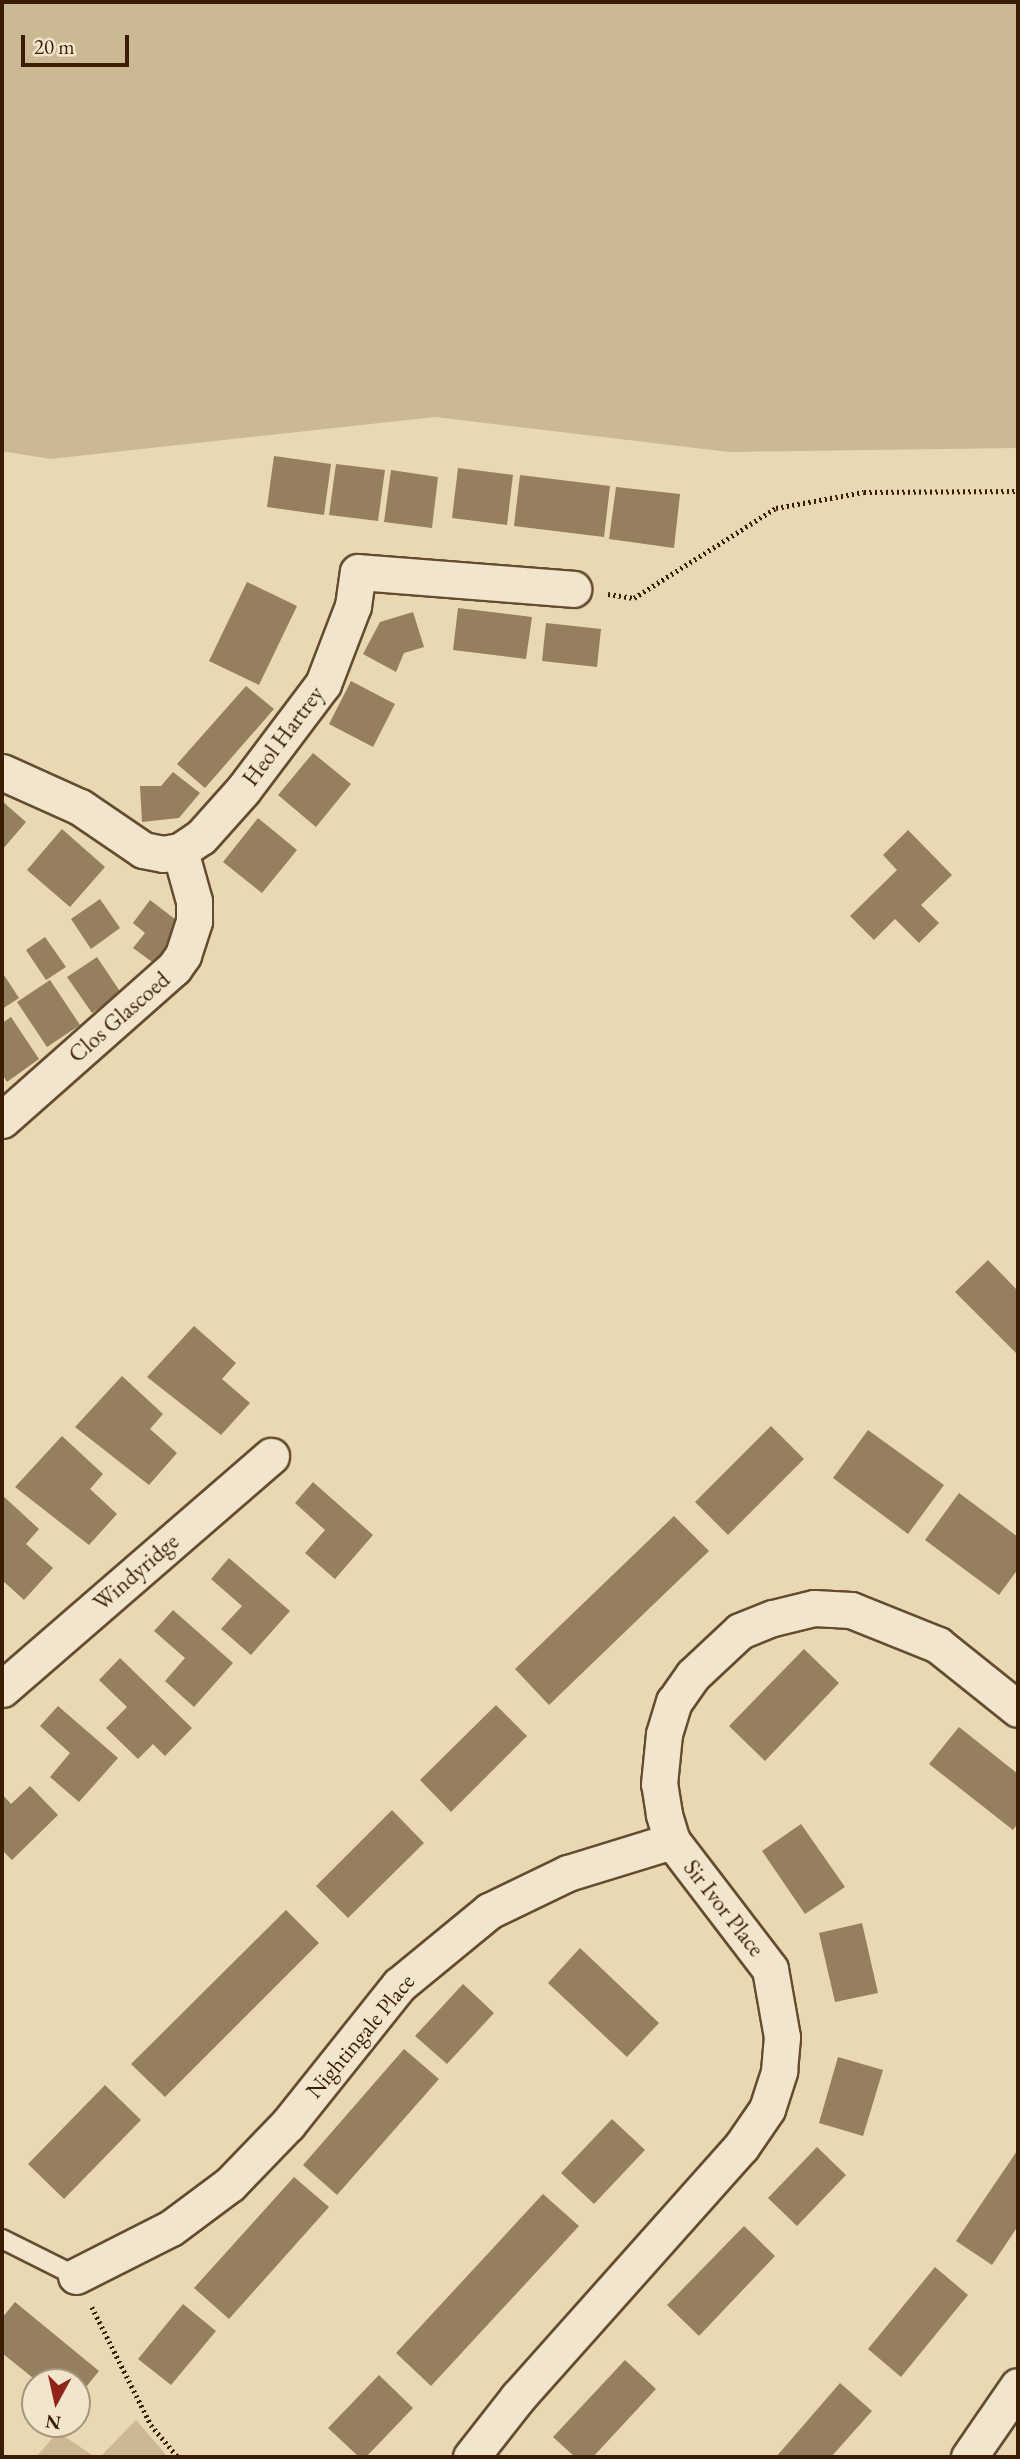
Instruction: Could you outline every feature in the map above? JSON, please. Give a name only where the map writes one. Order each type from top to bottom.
[{"type":"street","name":"Heol Hartrey","points":[[180,851],[201,837],[243,790],[323,684],[353,606],[358,572],[573,589]]},
{"type":"street","points":[[2,772],[80,807],[143,850],[163,854],[180,851]]},
{"type":"street","name":"Clos Glascoed","points":[[2,1120],[174,968],[183,955],[194,921],[194,901],[180,851]]},
{"type":"street","name":"Windyridge","points":[[2,1689],[271,1456]]},
{"type":"street","name":"Sir Ivor Place","points":[[471,2457],[518,2397],[741,2147],[767,2109],[782,2037],[770,1969],[672,1841],[659,1784],[664,1734],[674,1702],[714,1652],[740,1632],[773,1618],[814,1608],[852,1610],[897,1626],[938,1645],[1018,1709]]},
{"type":"street","name":"Nightingale Place","points":[[76,2276],[171,2228],[230,2184],[288,2124],[399,1985],[489,1911],[568,1873],[672,1841]]},
{"type":"street","points":[[984,2452],[1018,2386]]},
{"type":"lane","points":[[2,2239],[76,2276]]},
{"type":"path","points":[[573,589],[634,598],[776,508],[864,492],[1018,491]]},
{"type":"path","points":[[76,2276],[151,2424],[178,2457]]},
{"type":"shaded area","points":[[2,2],[1018,2],[1018,448],[729,452],[435,417],[50,459],[2,451]]},
{"type":"shaded area","points":[[136,2420],[168,2457],[100,2457]]},
{"type":"shaded area","points":[[53,2438],[67,2438],[95,2457],[36,2457]]},
{"type":"building","points":[[274,456],[331,464],[324,515],[267,507]]},
{"type":"building","points":[[336,464],[385,470],[378,521],[329,515]]},
{"type":"building","points":[[458,468],[513,475],[507,525],[452,518]]},
{"type":"building","points":[[391,470],[438,477],[432,528],[384,522]]},
{"type":"building","points":[[520,475],[610,486],[604,537],[514,526]]},
{"type":"building","points":[[616,487],[680,494],[674,548],[609,539]]},
{"type":"building","points":[[247,582],[297,606],[259,685],[209,661]]},
{"type":"building","points":[[458,608],[532,617],[526,659],[453,650]]},
{"type":"building","points":[[413,612],[424,647],[404,653],[396,672],[363,654],[380,622]]},
{"type":"building","points":[[546,623],[601,629],[597,667],[542,661]]},
{"type":"building","points":[[351,681],[395,704],[373,747],[329,724]]},
{"type":"building","points":[[246,686],[274,709],[205,788],[177,764]]},
{"type":"building","points":[[313,753],[351,784],[316,827],[278,795]]},
{"type":"building","points":[[173,772],[200,793],[179,818],[142,822],[140,786],[161,786]]},
{"type":"building","points":[[2,801],[26,822],[2,850]]},
{"type":"building","points":[[258,818],[297,850],[262,893],[223,862]]},
{"type":"building","points":[[62,829],[105,867],[70,907],[27,870]]},
{"type":"building","points":[[908,830],[952,875],[921,905],[939,923],[919,943],[895,919],[874,940],[850,916],[897,870],[883,855]]},
{"type":"building","points":[[100,899],[120,928],[91,949],[71,919]]},
{"type":"building","points":[[150,900],[188,929],[159,967],[133,948],[145,933],[133,923]]},
{"type":"building","points":[[45,937],[66,967],[46,980],[26,950]]},
{"type":"building","points":[[97,957],[121,993],[92,1013],[67,977]]},
{"type":"building","points":[[2,972],[19,998],[2,1009]]},
{"type":"building","points":[[50,980],[80,1025],[47,1047],[17,1002]]},
{"type":"building","points":[[11,1017],[39,1059],[7,1082],[2,1074],[2,1023]]},
{"type":"building","points":[[988,1260],[1018,1291],[1018,1355],[955,1292]]},
{"type":"building","points":[[194,1326],[236,1363],[222,1379],[250,1403],[221,1435],[147,1377]]},
{"type":"building","points":[[122,1376],[163,1414],[150,1429],[177,1453],[149,1485],[75,1427]]},
{"type":"building","points":[[771,1426],[804,1459],[728,1535],[695,1502]]},
{"type":"building","points":[[868,1430],[944,1485],[908,1534],[833,1478]]},
{"type":"building","points":[[62,1436],[103,1474],[90,1489],[117,1514],[89,1545],[15,1487]]},
{"type":"building","points":[[313,1482],[373,1535],[335,1579],[305,1553],[325,1530],[295,1503]]},
{"type":"building","points":[[959,1493],[1018,1537],[1018,1569],[999,1595],[925,1540]]},
{"type":"building","points":[[2,1495],[39,1529],[26,1544],[53,1568],[24,1600],[2,1580]]},
{"type":"building","points":[[674,1516],[709,1551],[549,1705],[515,1669]]},
{"type":"building","points":[[229,1558],[290,1611],[251,1655],[221,1629],[242,1606],[211,1579]]},
{"type":"building","points":[[173,1610],[233,1663],[194,1707],[165,1681],[185,1658],[154,1631]]},
{"type":"building","points":[[804,1649],[839,1683],[765,1761],[729,1726]]},
{"type":"building","points":[[120,1658],[192,1728],[165,1756],[153,1744],[138,1759],[106,1728],[127,1707],[99,1680]]},
{"type":"building","points":[[496,1705],[527,1736],[451,1812],[420,1780]]},
{"type":"building","points":[[58,1706],[118,1758],[79,1802],[50,1777],[70,1753],[40,1726]]},
{"type":"building","points":[[959,1727],[1018,1774],[1018,1823],[1013,1830],[929,1764]]},
{"type":"building","points":[[30,1786],[58,1815],[12,1860],[2,1850],[2,1794],[11,1804]]},
{"type":"building","points":[[392,1810],[424,1843],[348,1918],[316,1886]]},
{"type":"building","points":[[801,1824],[845,1887],[805,1914],[762,1851]]},
{"type":"building","points":[[286,1910],[319,1943],[165,2097],[131,2064]]},
{"type":"building","points":[[862,1923],[878,1993],[835,2002],[819,1933]]},
{"type":"building","points":[[580,1948],[659,2023],[627,2057],[548,1983]]},
{"type":"building","points":[[463,1984],[494,2013],[447,2064],[415,2036]]},
{"type":"building","points":[[404,2049],[439,2079],[337,2195],[303,2165]]},
{"type":"building","points":[[838,2057],[883,2070],[863,2136],[819,2123]]},
{"type":"building","points":[[105,2085],[141,2120],[64,2199],[28,2164]]},
{"type":"building","points":[[612,2119],[645,2150],[594,2204],[561,2173]]},
{"type":"building","points":[[817,2147],[846,2175],[797,2226],[768,2198]]},
{"type":"building","points":[[1017,2151],[1018,2226],[992,2265],[956,2241]]},
{"type":"building","points":[[294,2177],[329,2207],[229,2319],[194,2288]]},
{"type":"building","points":[[543,2194],[579,2226],[431,2386],[396,2353]]},
{"type":"building","points":[[744,2226],[775,2256],[699,2336],[667,2305]]},
{"type":"building","points":[[935,2267],[968,2295],[901,2377],[868,2349]]},
{"type":"building","points":[[15,2302],[99,2371],[91,2381],[91,2368],[21,2368],[2,2353],[2,2318]]},
{"type":"building","points":[[183,2304],[216,2331],[171,2385],[138,2359]]},
{"type":"building","points":[[625,2360],[656,2389],[593,2457],[575,2457],[553,2437]]},
{"type":"building","points":[[379,2375],[413,2408],[366,2457],[359,2457],[328,2428]]},
{"type":"building","points":[[840,2383],[872,2411],[831,2457],[776,2457]]}]
